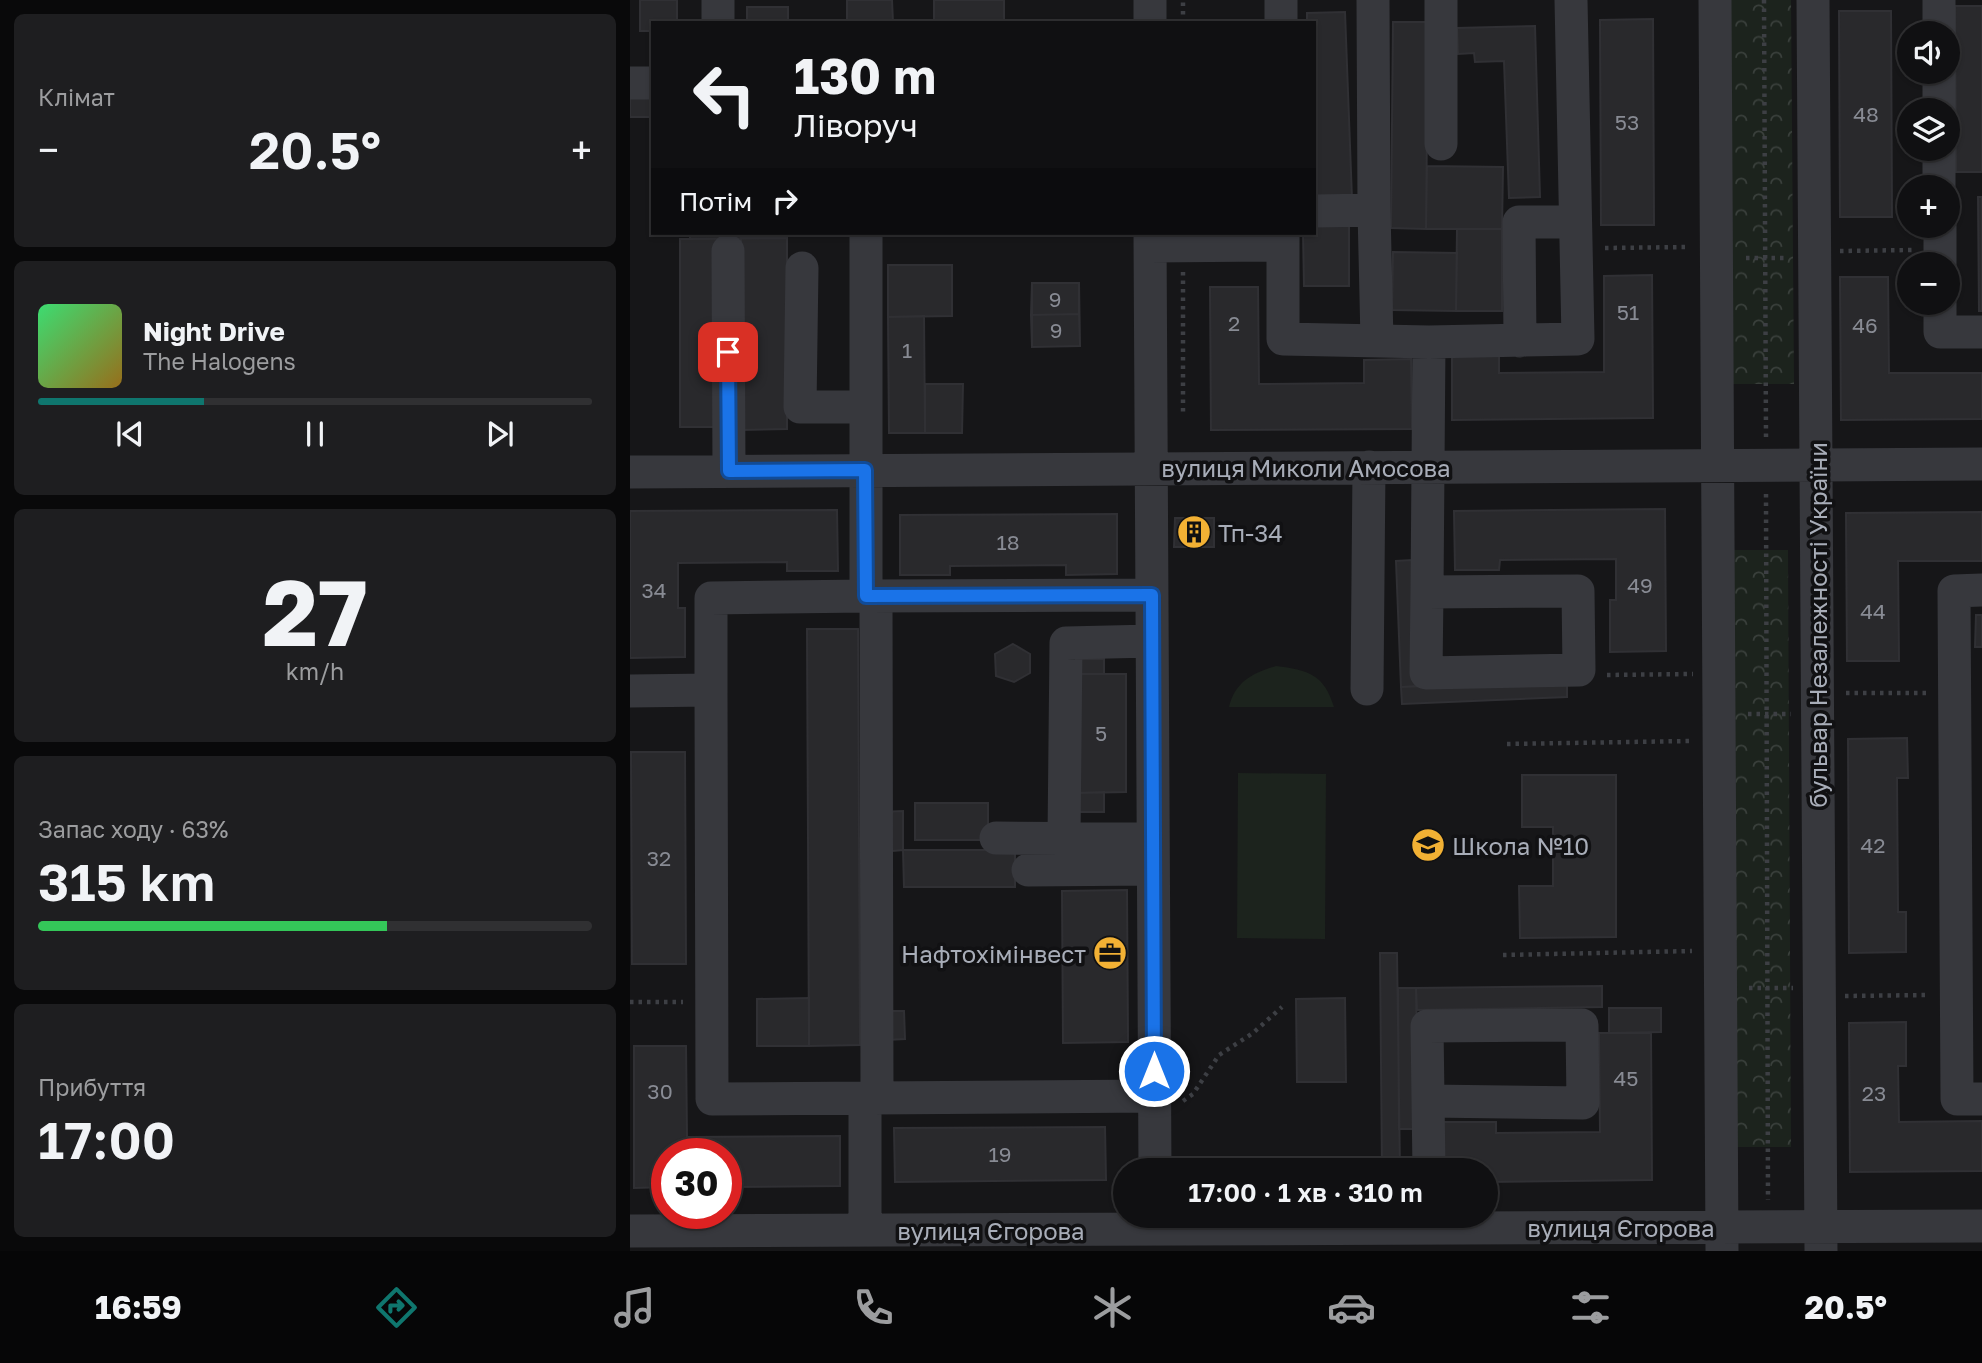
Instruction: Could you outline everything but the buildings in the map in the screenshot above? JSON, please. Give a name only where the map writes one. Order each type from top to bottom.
[{"type":"street","points":[[718,0],[718,21]]},
{"type":"street","points":[[1150,0],[1150,21]]},
{"type":"street","points":[[1281,0],[1281,21]]},
{"type":"street","points":[[1373,0],[1377,341]]},
{"type":"street","points":[[1441,0],[1441,144]]},
{"type":"street","points":[[1158,1158],[1169,1099],[1153,854],[1150,239],[1283,239],[1283,340],[1429,342],[1578,339],[1571,0]]},
{"type":"street","points":[[1715,0],[1722,1239]]},
{"type":"street","name":"бульвар Незалежності України","points":[[1813,0],[1821,1239]]},
{"type":"street","points":[[1939,0],[1939,21]]},
{"type":"street","points":[[630,83],[651,83]]},
{"type":"street","points":[[1316,211],[1374,210]]},
{"type":"street","points":[[1520,341],[1519,222],[1575,235]]},
{"type":"street","points":[[865,1230],[871,1098],[871,596],[865,470],[866,235]]},
{"type":"street","points":[[728,251],[729,471]]},
{"type":"street","points":[[802,268],[800,407],[865,407]]},
{"type":"street","points":[[1940,315],[1940,332],[1982,332]]},
{"type":"street","points":[[1427,592],[1578,592],[1579,670],[1426,673],[1429,342]]},
{"type":"street","name":"вулиця Миколи Амосова","points":[[630,472],[1982,464]]},
{"type":"street","points":[[1367,689],[1369,467]]},
{"type":"street","points":[[1982,590],[1954,591],[1957,1099],[1982,1099]]},
{"type":"street","points":[[1152,595],[710,598],[712,1099],[1169,1099]]},
{"type":"street","points":[[1065,838],[1066,643],[1152,641]]},
{"type":"street","points":[[630,691],[711,690]]},
{"type":"street","points":[[996,838],[1065,838],[1153,854]]},
{"type":"street","points":[[1028,870],[1153,854]]},
{"type":"street","points":[[1428,1101],[1583,1103],[1582,1025],[1427,1026],[1428,1101],[1429,1158]]},
{"type":"street","name":"вулиця Єгорова","points":[[1182,1228],[1248,1240],[1342,1240],[1446,1231],[1722,1239],[1768,1226],[1821,1239],[1982,1226]]},
{"type":"street","name":"вулиця Єгорова","points":[[630,1231],[865,1230],[1051,1240],[1124,1228]]},
{"type":"path","points":[[1183,0],[1183,21]]},
{"type":"path","name":"бульвар Незалежності України","points":[[1765,0],[1768,1226]]},
{"type":"path","points":[[1575,235],[1765,258],[1940,247]]},
{"type":"path","points":[[1579,670],[1587,675],[1718,674]]},
{"type":"path","points":[[1719,714],[1767,714],[1818,704],[1954,692]]},
{"type":"path","points":[[1507,744],[1691,741]]},
{"type":"path","points":[[1503,955],[1692,951]]},
{"type":"path","points":[[1720,989],[1767,988],[1956,995]]},
{"type":"path","points":[[630,1002],[712,1002]]},
{"type":"path","points":[[1169,1099],[1193,1094],[1219,1055],[1253,1033],[1282,1007]]},
{"type":"green space","points":[[1726,0],[1791,0],[1794,384],[1728,384]]},
{"type":"green space","points":[[1721,550],[1788,550],[1791,1147],[1725,1147]]},
{"type":"green space","points":[[1276,666],[1297,669],[1313,676],[1325,687],[1334,707],[1229,707],[1240,685],[1259,672]]},
{"type":"green space","points":[[1238,773],[1326,774],[1325,939],[1237,938]]},
{"type":"place","name":"Тп-34","points":[[1194,532]]},
{"type":"place","name":"Школа №10","points":[[1428,845]]},
{"type":"place","name":"Нафтохімінвест","points":[[1110,953]]},
{"type":"route","points":[[728,352],[729,471],[865,470],[866,596],[1152,595],[1154,1071]]}]
